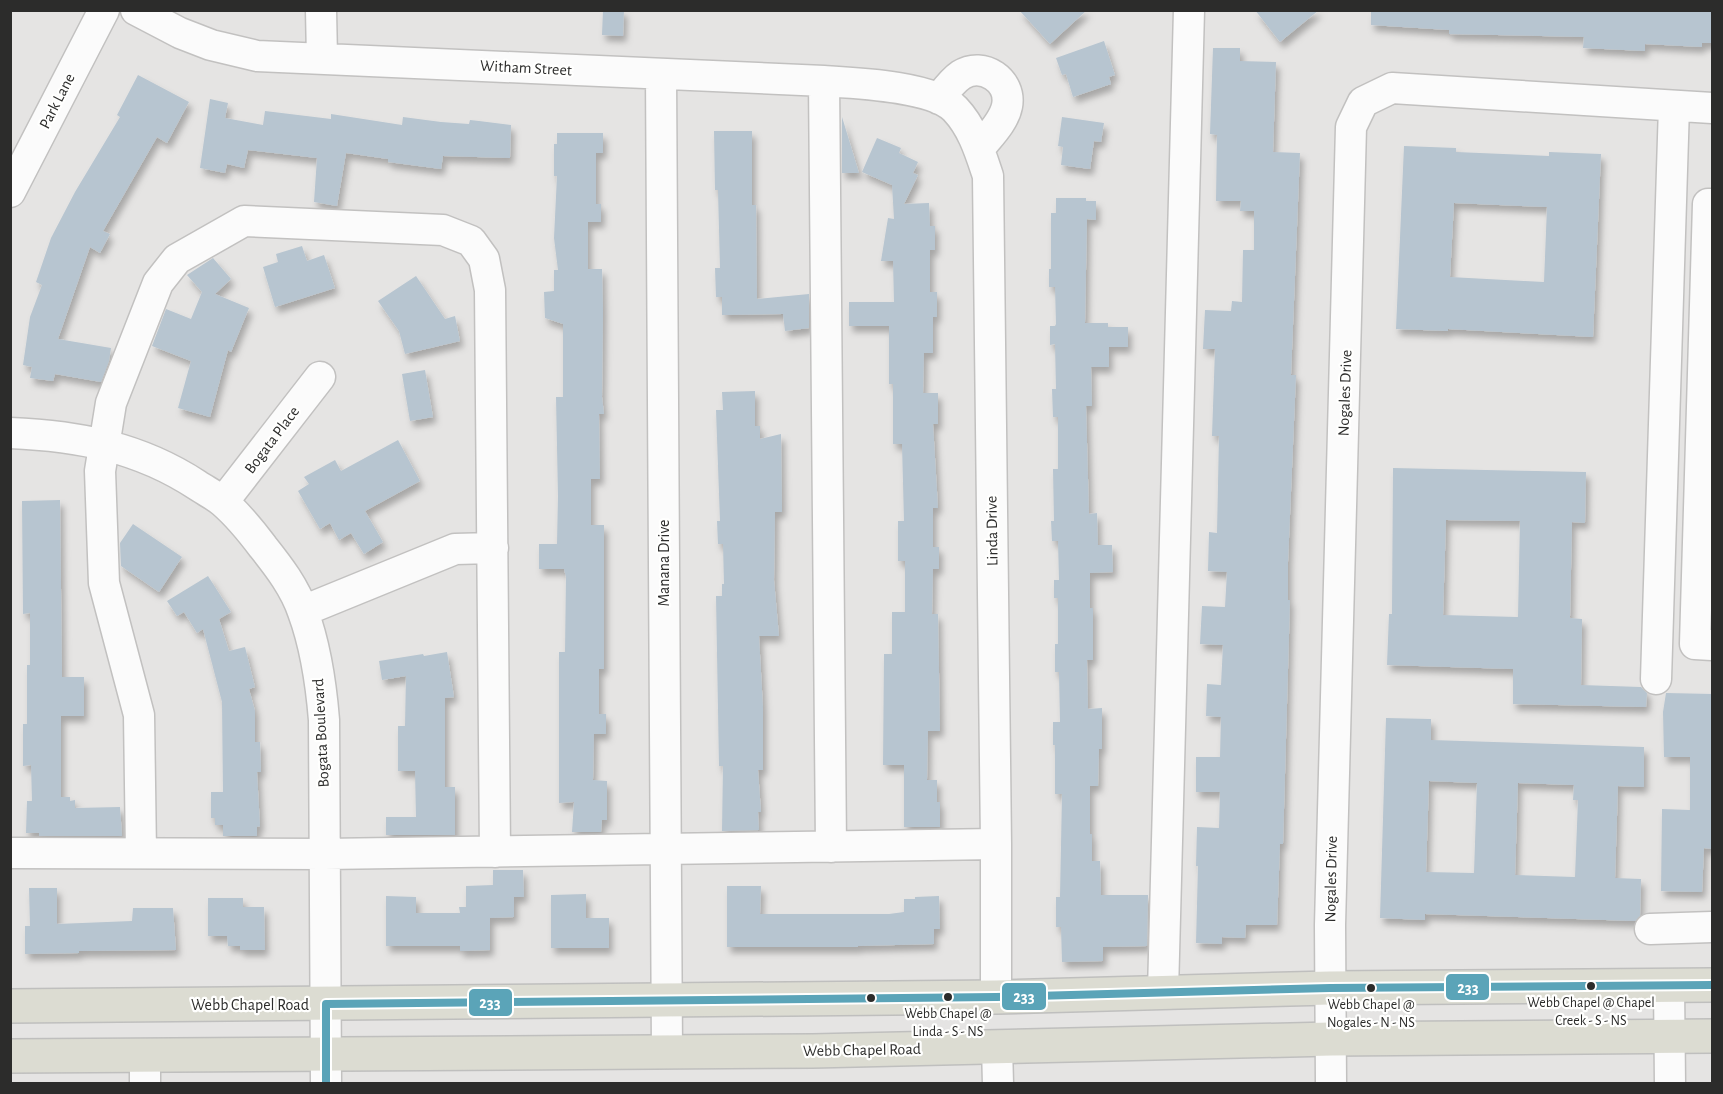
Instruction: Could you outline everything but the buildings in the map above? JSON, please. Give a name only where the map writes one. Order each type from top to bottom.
[{"type":"main road","name":"Webb Chapel Road","points":[[10,1006],[996,997],[1330,988],[1713,985]]},
{"type":"main road","points":[[996,997],[997,1047]]},
{"type":"main road","name":"Webb Chapel Road","points":[[10,1056],[145,1070],[326,1069],[667,1052],[1331,1040],[1713,1036]]},
{"type":"street","name":"Park Lane","points":[[10,192],[104,10]]},
{"type":"street","name":"Witham Street","points":[[136,10],[180,33],[212,45],[257,56],[824,81],[880,85],[931,97]]},
{"type":"street","points":[[321,10],[322,58]]},
{"type":"street","points":[[1163,992],[1189,10]]},
{"type":"street","points":[[931,97],[960,75],[970,71],[989,72],[998,78],[1008,95],[1008,105],[1004,115],[979,149]]},
{"type":"street","name":"Manana Drive","points":[[661,75],[667,1052]]},
{"type":"street","points":[[824,81],[831,847]]},
{"type":"street","name":"Nogales Drive","points":[[1331,1083],[1330,988],[1334,734],[1351,127],[1363,102],[1392,88],[1713,108]]},
{"type":"street","name":"Linda Drive","points":[[931,97],[954,108],[974,136],[988,176],[996,997]]},
{"type":"street","points":[[1656,679],[1674,106]]},
{"type":"street","points":[[1713,204],[1708,204],[1705,566],[1695,644],[1713,645]]},
{"type":"street","points":[[141,853],[139,715],[104,583],[100,471],[104,444],[111,403],[158,283],[177,259],[244,220],[443,230],[471,241],[484,259],[490,290],[495,852]]},
{"type":"street","name":"Bogata Place","points":[[223,502],[320,377]]},
{"type":"street","name":"Bogata Boulevard","points":[[10,433],[70,437],[104,444],[128,450],[160,464],[223,502],[283,571],[303,611],[315,652],[324,720],[326,1004]]},
{"type":"street","points":[[303,611],[455,549],[493,548]]},
{"type":"street","points":[[10,853],[325,854],[996,844]]},
{"type":"street","points":[[1650,929],[1713,927]]},
{"type":"street","points":[[1669,986],[1670,1083]]},
{"type":"street","points":[[326,1004],[326,1069]]},
{"type":"street","points":[[997,1047],[998,1083]]},
{"type":"transit line","name":"233","points":[[326,1084],[326,1004],[996,997],[1330,988],[1712,985]]},
{"type":"place","name":"Webb Chapel @ Chapel Creek - S - NS","points":[[1591,986]]},
{"type":"place","name":"Webb Chapel @ Nogales - N - NS","points":[[1371,988]]},
{"type":"place","name":"Webb Chapel @ Linda - S - NS","points":[[948,997]]}]
